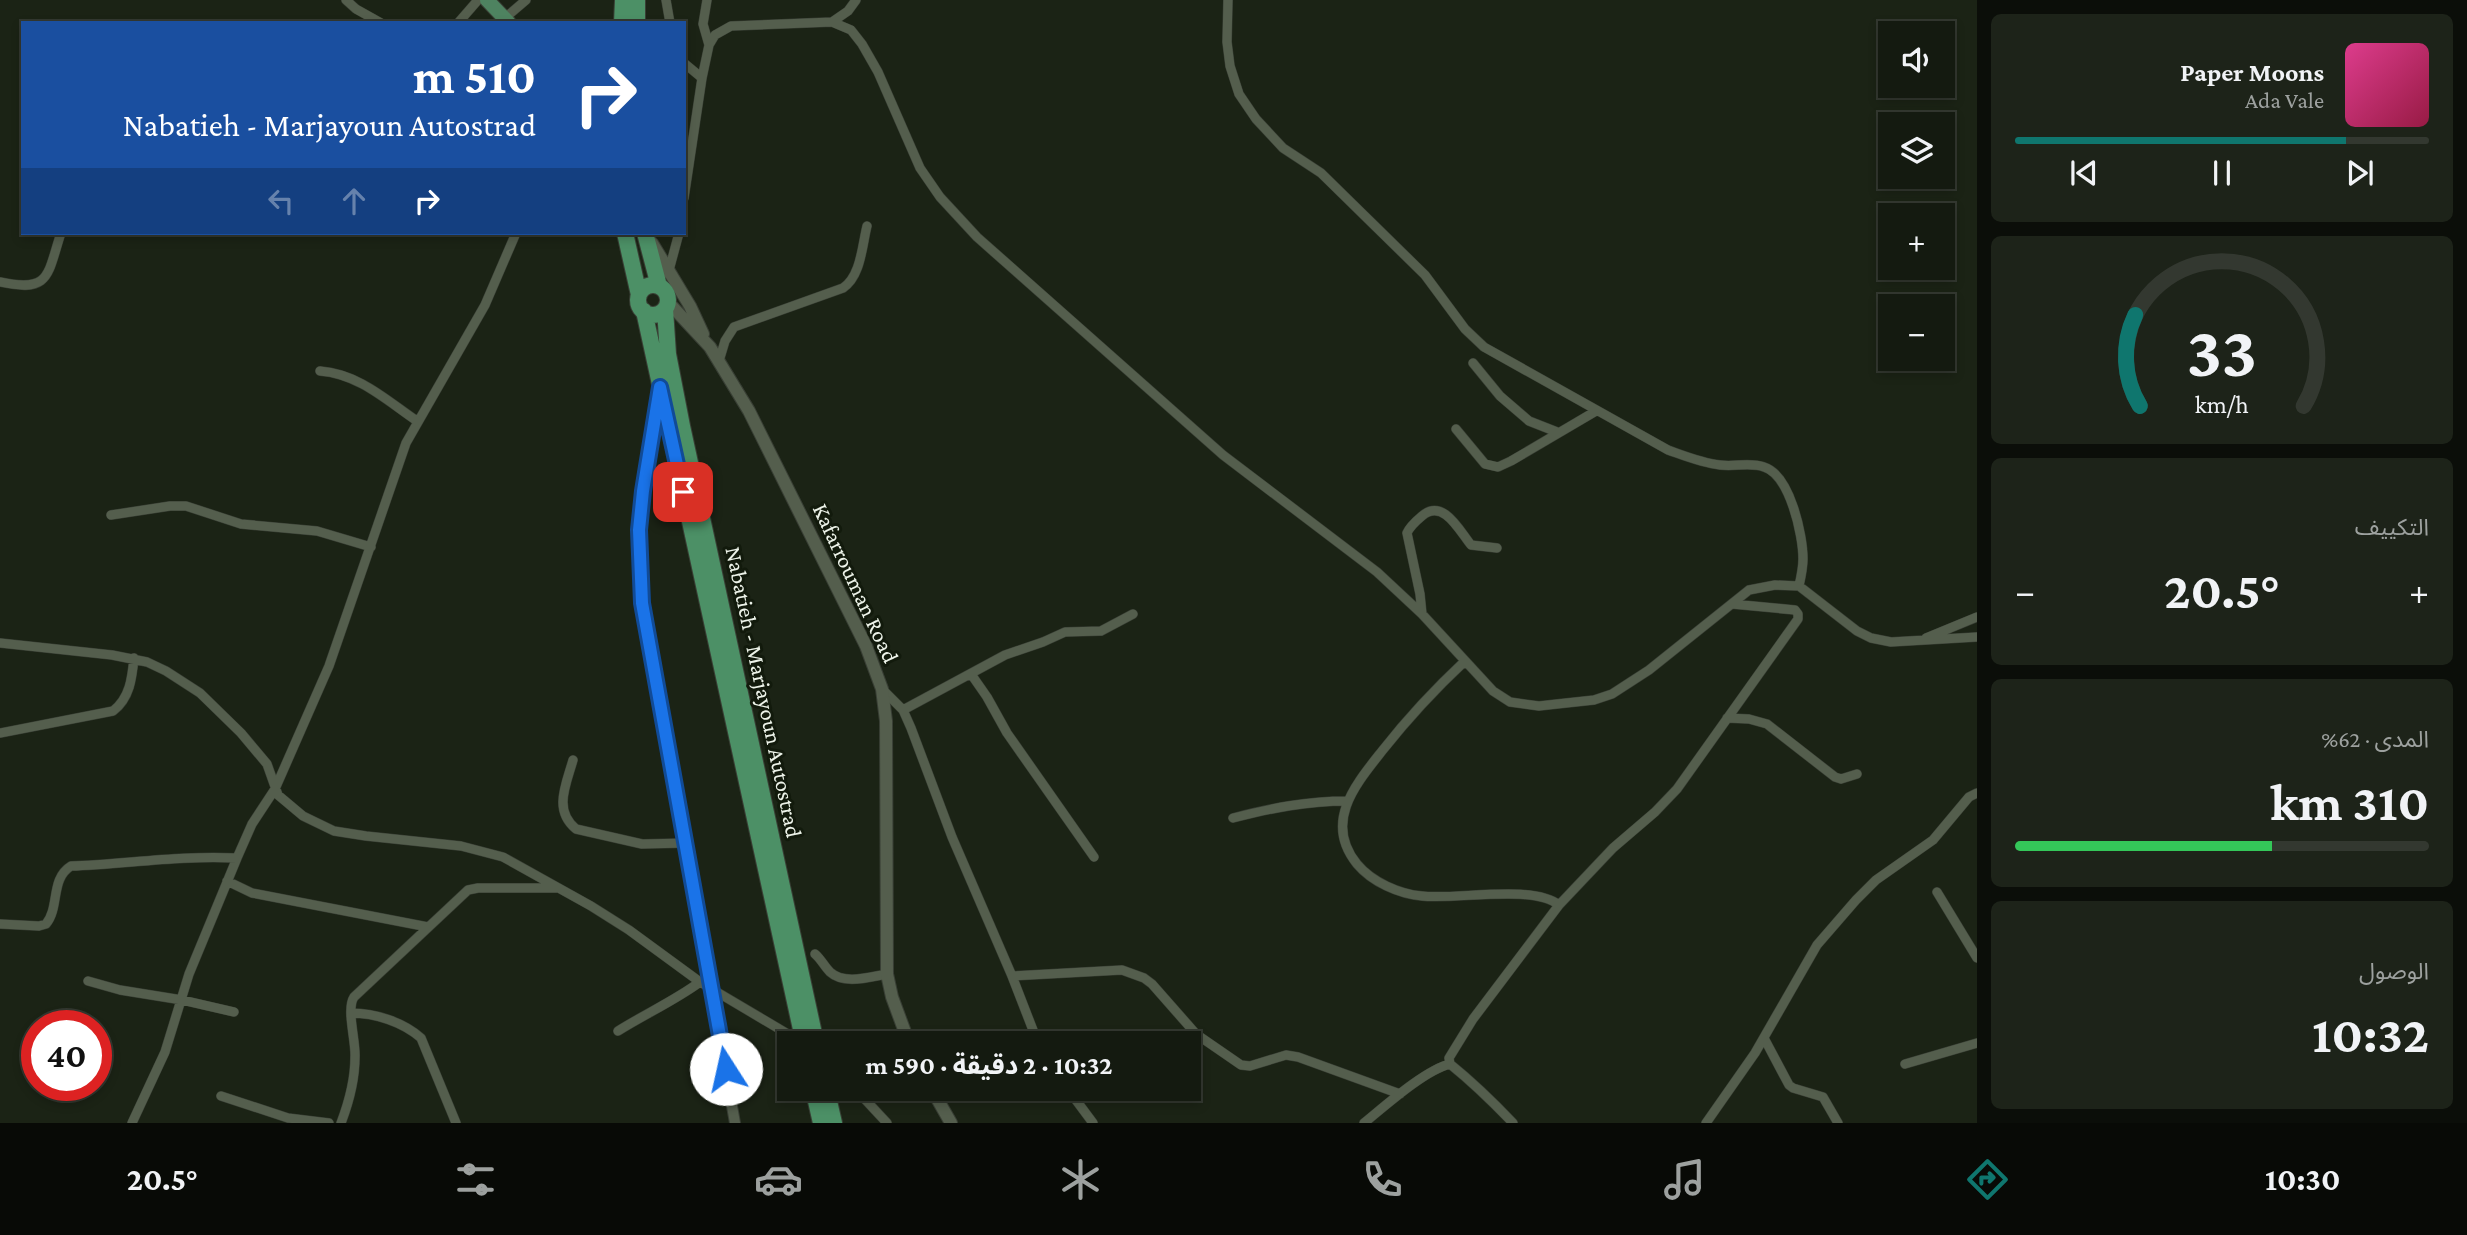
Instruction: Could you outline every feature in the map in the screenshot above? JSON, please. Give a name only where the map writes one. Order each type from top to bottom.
[{"type":"highway","points":[[622,21],[624,0]]},
{"type":"highway","points":[[637,0],[637,21]]},
{"type":"highway","points":[[625,235],[639,295]]},
{"type":"highway","name":"Nabatieh - Marjayoun Autostrad","points":[[646,235],[663,296],[668,354],[682,426],[813,1031]]},
{"type":"highway","points":[[639,295],[645,288],[663,296],[652,314],[644,311]]},
{"type":"highway","name":"Nabatieh - Marjayoun Autostrad","points":[[639,295],[800,1031]]},
{"type":"highway","points":[[816,1101],[821,1123]]},
{"type":"highway","points":[[829,1101],[834,1123]]},
{"type":"main road","points":[[487,0],[507,20]]},
{"type":"main road","points":[[646,235],[690,306],[710,347]]},
{"type":"main road","name":"Kafarrouman Road","points":[[663,296],[710,347],[749,411],[856,625],[882,689],[886,721],[887,974],[905,1031]]},
{"type":"main road","points":[[939,1101],[951,1123]]},
{"type":"street","points":[[346,0],[377,21]]},
{"type":"street","points":[[459,21],[478,0]]},
{"type":"street","points":[[507,20],[526,0]]},
{"type":"street","points":[[666,0],[670,21]]},
{"type":"street","points":[[707,0],[703,24],[709,45]]},
{"type":"street","points":[[832,22],[848,11],[856,0]]},
{"type":"street","points":[[1228,0],[1227,42],[1230,66],[1239,94],[1283,148],[1321,173],[1425,275],[1465,329],[1484,347],[1668,450],[1720,465],[1767,467],[1784,485],[1794,509],[1803,558],[1800,586]]},
{"type":"street","points":[[686,185],[702,78],[709,45],[715,35],[731,26],[832,22],[851,30],[878,72],[920,168],[940,197],[977,237],[1204,439],[1358,555],[1422,614],[1493,691],[1510,702],[1539,706],[1594,700],[1612,694],[1634,681],[1749,590],[1760,587],[1800,586],[1857,631],[1871,638],[1891,642],[1917,642],[1977,637]]},
{"type":"street","points":[[686,65],[702,78]]},
{"type":"street","points":[[719,361],[724,341],[734,327],[850,284],[855,275],[867,226]]},
{"type":"street","points":[[0,282],[30,286],[41,282],[48,272],[60,235]]},
{"type":"street","points":[[132,1123],[165,1052],[193,963],[236,858],[252,824],[275,789],[329,666],[400,457],[417,421],[485,306],[515,235]]},
{"type":"street","points":[[663,296],[678,235]]},
{"type":"street","points":[[1473,363],[1500,396],[1529,421],[1557,432]]},
{"type":"street","points":[[320,371],[352,378],[375,390],[417,421]]},
{"type":"street","points":[[660,387],[643,491],[639,550],[642,603],[735,1123]]},
{"type":"street","points":[[1456,429],[1485,464],[1498,467],[1596,411]]},
{"type":"street","points":[[111,515],[186,506],[241,524],[317,531],[370,547]]},
{"type":"street","points":[[1422,614],[1408,533],[1418,519],[1430,510],[1439,510],[1471,545],[1497,548]]},
{"type":"street","points":[[1513,1123],[1473,1086],[1463,1073],[1450,1064],[1449,1058],[1473,1019],[1559,905],[1613,848],[1667,801],[1798,619],[1795,610],[1732,604]]},
{"type":"street","points":[[903,710],[1005,655],[1065,632],[1101,631],[1133,614]]},
{"type":"street","points":[[1917,642],[1977,617]]},
{"type":"street","points":[[0,643],[134,658],[166,671],[200,693],[263,758],[275,789],[282,799],[303,816],[334,831],[476,849],[503,857],[629,930],[699,982],[781,1031]]},
{"type":"street","points":[[0,733],[113,711],[120,705],[131,684],[134,658]]},
{"type":"street","points":[[1465,661],[1430,693],[1403,723],[1358,781],[1347,801],[1343,827],[1349,854],[1361,869],[1398,892],[1422,896],[1535,895],[1553,900],[1559,905]]},
{"type":"street","points":[[971,674],[987,696],[1007,733],[1094,857]]},
{"type":"street","points":[[882,689],[903,710],[960,857],[1033,1031]]},
{"type":"street","points":[[1727,718],[1749,719],[1767,724],[1835,778],[1857,774]]},
{"type":"street","points":[[573,760],[563,811],[568,822],[576,829],[642,844],[686,843]]},
{"type":"street","points":[[1706,1123],[1764,1038],[1817,945],[1876,880],[1933,840],[1969,797],[1977,793]]},
{"type":"street","points":[[1233,818],[1284,805],[1347,801]]},
{"type":"street","points":[[0,924],[46,924],[51,917],[60,877],[64,870],[71,866],[141,860],[236,858]]},
{"type":"street","points":[[227,881],[252,893],[428,927]]},
{"type":"street","points":[[341,1123],[353,1088],[354,1027],[350,1003],[354,997],[468,890],[558,888]]},
{"type":"street","points":[[1937,892],[1977,958]]},
{"type":"street","points":[[815,954],[828,971],[842,979],[887,974]]},
{"type":"street","points":[[1012,976],[1110,970],[1130,972],[1152,984],[1196,1034],[1241,1065],[1250,1066],[1286,1055],[1298,1057],[1400,1094]]},
{"type":"street","points":[[88,981],[120,990],[234,1012]]},
{"type":"street","points":[[618,1031],[683,995],[699,982]]},
{"type":"street","points":[[351,1013],[372,1015],[391,1021],[412,1030],[421,1038],[456,1123]]},
{"type":"street","points":[[1764,1038],[1789,1085],[1823,1097],[1838,1123]]},
{"type":"street","points":[[1905,1064],[1977,1043]]},
{"type":"street","points":[[1364,1123],[1400,1094],[1450,1064]]},
{"type":"street","points":[[221,1096],[288,1118],[329,1123]]},
{"type":"street","points":[[865,1101],[887,1123]]},
{"type":"street","points":[[1077,1101],[1093,1123]]},
{"type":"route","points":[[683,492],[660,387],[639,530],[642,603],[726,1069]]}]
